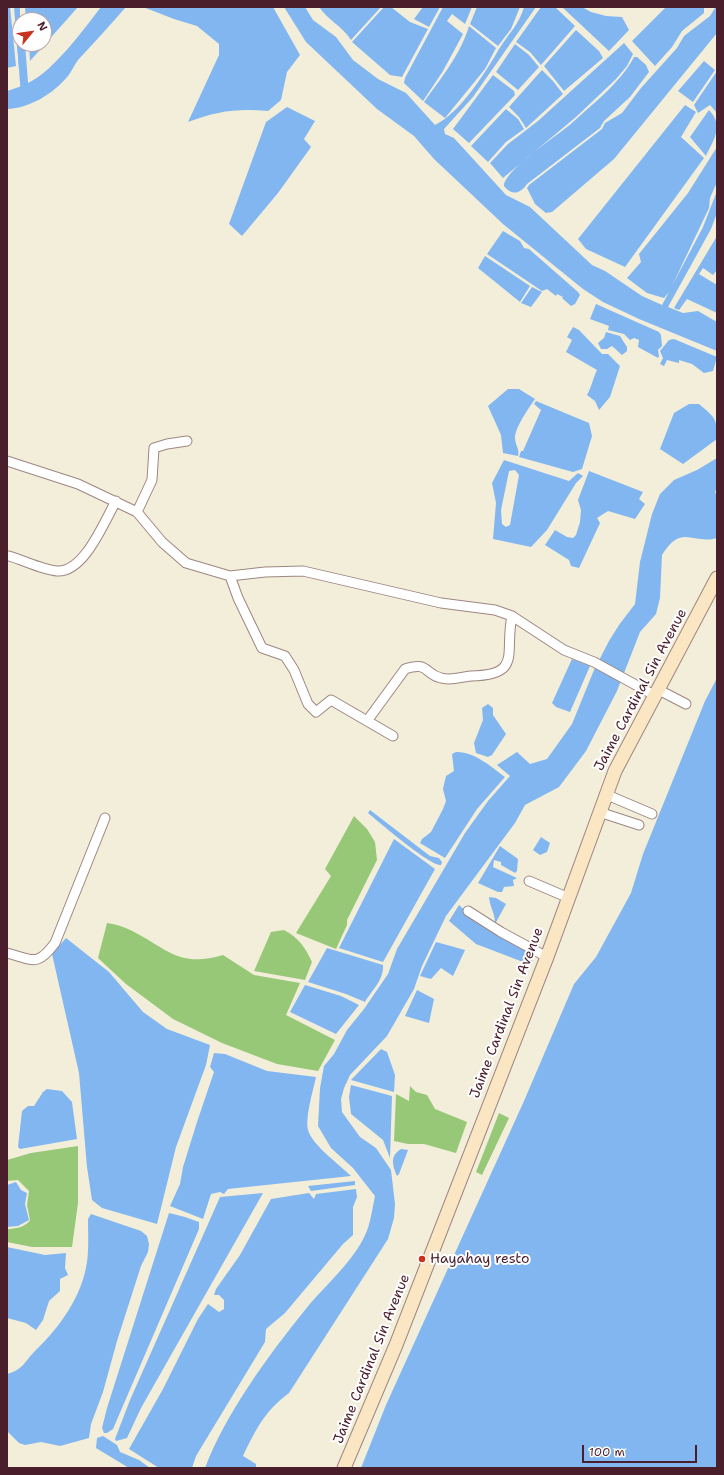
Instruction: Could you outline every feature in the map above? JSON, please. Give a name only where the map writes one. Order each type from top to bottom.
[{"type":"main road","name":"Jaime Cardinal Sin Avenue","points":[[344,1468],[396,1345],[547,957],[605,794],[618,765],[717,578]]},
{"type":"street","points":[[137,512],[152,480],[154,448],[187,441]]},
{"type":"street","points":[[7,461],[78,484],[137,512],[162,542],[186,563],[230,576],[265,572],[303,571],[441,603],[494,610],[512,616],[564,650],[686,704]]},
{"type":"street","points":[[9,556],[56,571],[68,571],[78,564],[97,535],[116,501]]},
{"type":"street","points":[[230,576],[238,598],[262,648],[285,656],[294,670],[308,704],[316,712],[331,700],[393,736]]},
{"type":"street","points":[[367,721],[405,669],[415,666],[425,667],[440,678],[451,679],[481,676],[502,671],[506,666],[509,656],[509,628],[512,616]]},
{"type":"street","points":[[605,794],[652,814]]},
{"type":"street","points":[[599,812],[639,825]]},
{"type":"street","points":[[7,953],[36,960],[45,956],[55,943],[105,818]]},
{"type":"street","points":[[529,881],[569,898]]},
{"type":"street","points":[[468,911],[501,932],[547,957]]},
{"type":"green space","points":[[354,816],[367,829],[375,842],[377,860],[347,920],[347,925],[336,949],[296,933],[331,876],[325,869]]},
{"type":"green space","points":[[107,923],[126,928],[172,954],[194,959],[207,959],[223,955],[254,975],[300,983],[286,1015],[335,1040],[318,1071],[277,1064],[222,1043],[173,1019],[126,984],[98,958]]},
{"type":"green space","points":[[284,930],[294,936],[301,943],[312,962],[305,980],[254,971],[271,932]]},
{"type":"green space","points":[[410,1086],[416,1092],[427,1095],[435,1109],[467,1122],[456,1153],[424,1144],[408,1144],[394,1141],[396,1094],[409,1101]]},
{"type":"green space","points":[[499,1113],[509,1118],[482,1175],[476,1172]]},
{"type":"green space","points":[[78,1146],[78,1203],[72,1247],[32,1247],[7,1242],[7,1229],[23,1226],[30,1220],[27,1205],[29,1191],[18,1180],[7,1181],[7,1160],[31,1153]]},
{"type":"water","points":[[7,7],[10,7],[12,52],[15,52],[16,66],[7,68]]},
{"type":"water","points":[[14,7],[20,7],[20,12],[14,12]]},
{"type":"water","points":[[25,7],[78,7],[52,36],[52,12],[25,12]]},
{"type":"water","points":[[101,7],[126,7],[78,60],[68,76],[55,89],[32,103],[7,109],[7,91],[30,82],[49,68],[68,48]]},
{"type":"water","points":[[143,7],[273,7],[300,55],[287,72],[281,100],[268,111],[228,111],[208,115],[188,122],[219,55],[219,44],[197,26]]},
{"type":"water","points":[[284,7],[305,7],[313,20],[336,37],[353,60],[378,79],[406,93],[435,125],[444,120],[453,112],[471,92],[516,24],[524,7],[536,7],[473,97],[444,129],[445,134],[454,138],[506,195],[530,207],[592,265],[605,271],[642,296],[662,305],[669,292],[664,298],[647,293],[627,278],[641,262],[639,254],[688,193],[717,147],[717,182],[710,198],[709,208],[672,286],[703,227],[717,191],[717,213],[711,229],[668,307],[683,313],[698,311],[717,322],[717,351],[639,319],[603,302],[583,289],[503,224],[434,159],[414,136],[377,109],[306,42]]},
{"type":"water","points":[[319,7],[381,7],[351,40]]},
{"type":"water","points":[[384,7],[391,7],[410,22],[428,29],[402,77],[390,75],[352,42]]},
{"type":"water","points":[[423,7],[440,7],[429,27],[414,19]]},
{"type":"water","points":[[443,7],[472,7],[465,24],[452,14],[447,21],[463,34],[443,71],[423,101],[404,83],[405,78]]},
{"type":"water","points":[[477,7],[520,7],[511,29],[498,46],[470,24]]},
{"type":"water","points":[[541,7],[555,7],[575,26],[541,65],[530,52],[516,42]]},
{"type":"water","points":[[562,7],[582,7],[591,12],[606,16],[622,17],[629,30],[609,51]]},
{"type":"water","points":[[666,7],[704,7],[704,13],[682,31],[672,47],[655,66],[632,41]]},
{"type":"water","points":[[717,7],[717,33],[614,159],[552,212],[546,213],[535,204],[527,188],[529,185],[602,129],[605,123],[622,113],[641,88],[677,48],[684,36],[710,16]]},
{"type":"water","points":[[469,26],[496,48],[485,69],[445,118],[424,102],[456,56]]},
{"type":"water","points":[[576,30],[599,51],[603,58],[564,91],[544,66]]},
{"type":"water","points":[[624,43],[633,54],[627,66],[616,79],[576,117],[503,178],[490,163],[508,144],[538,121]]},
{"type":"water","points":[[515,44],[529,55],[539,67],[518,90],[496,72]]},
{"type":"water","points":[[18,52],[24,52],[25,67],[19,68]]},
{"type":"water","points":[[29,52],[38,52],[30,61]]},
{"type":"water","points":[[634,57],[637,57],[646,65],[649,72],[630,97],[604,121],[600,128],[527,184],[522,190],[519,192],[513,192],[507,189],[504,186],[513,171],[534,152],[566,128],[615,84]]},
{"type":"water","points":[[704,61],[715,70],[693,102],[678,91]]},
{"type":"water","points":[[542,70],[563,94],[526,128],[519,117],[509,107]]},
{"type":"water","points":[[717,71],[717,113],[710,105],[698,113],[694,105]]},
{"type":"water","points":[[493,75],[514,91],[515,95],[469,143],[453,129]]},
{"type":"water","points":[[685,105],[696,112],[681,137],[704,158],[625,267],[586,249],[578,239]]},
{"type":"water","points":[[287,107],[315,121],[304,139],[311,147],[278,193],[242,236],[229,224],[266,122]]},
{"type":"water","points":[[506,109],[518,119],[524,129],[506,142],[488,162],[471,146]]},
{"type":"water","points":[[709,110],[714,116],[717,127],[706,156],[690,137]]},
{"type":"water","points":[[503,231],[520,241],[524,248],[529,249],[578,292],[580,295],[575,304],[571,306],[562,298],[563,297],[557,294],[556,296],[547,289],[542,291],[487,254]]},
{"type":"water","points":[[717,236],[717,270],[713,275],[703,268],[699,274],[717,285],[717,313],[687,299],[679,310],[674,308]]},
{"type":"water","points":[[485,256],[530,286],[520,302],[478,268]]},
{"type":"water","points":[[532,287],[542,292],[531,307],[521,303]]},
{"type":"water","points":[[596,304],[659,332],[661,335],[662,346],[658,350],[658,358],[638,347],[639,340],[634,338],[630,340],[624,334],[608,330],[609,326],[590,319]]},
{"type":"water","points":[[573,327],[579,330],[602,354],[608,354],[620,366],[610,397],[599,410],[595,401],[587,395],[597,370],[566,352],[572,340],[567,337]]},
{"type":"water","points":[[606,332],[620,336],[627,347],[627,351],[622,355],[612,346],[607,349],[601,349],[598,343],[604,338]]},
{"type":"water","points":[[674,339],[717,357],[713,371],[704,373],[692,364],[679,360],[679,363],[667,360],[664,366],[660,364],[663,358],[660,351],[669,340]]},
{"type":"water","points":[[508,389],[519,389],[535,399],[517,429],[515,440],[518,456],[503,453],[501,435],[488,406]]},
{"type":"water","points":[[536,401],[589,423],[592,436],[582,469],[573,472],[519,457],[541,410],[534,404]]},
{"type":"water","points":[[689,404],[699,404],[712,415],[716,422],[717,439],[683,464],[660,449],[674,413]]},
{"type":"water","points":[[717,458],[717,487],[715,492],[717,496],[717,538],[701,539],[682,537],[669,545],[662,555],[660,598],[656,614],[640,632],[617,691],[586,751],[559,787],[525,805],[515,823],[446,916],[422,966],[414,989],[387,1036],[350,1075],[344,1088],[341,1099],[342,1112],[360,1137],[376,1148],[391,1170],[395,1204],[394,1218],[388,1239],[289,1393],[273,1407],[257,1429],[243,1456],[256,1464],[256,1468],[205,1468],[224,1427],[249,1386],[305,1310],[349,1261],[368,1228],[375,1196],[353,1168],[331,1148],[318,1126],[320,1088],[324,1066],[334,1054],[347,1030],[364,1009],[388,974],[397,949],[465,833],[488,801],[510,776],[497,765],[517,752],[530,764],[547,759],[572,724],[594,670],[609,641],[635,604],[640,562],[652,514],[660,494],[674,480],[697,470]]},
{"type":"water","points":[[504,460],[569,481],[578,473],[583,476],[576,483],[547,530],[531,547],[493,539],[496,503],[492,483]],"holes":[[[515,470],[519,475],[510,525],[506,527],[502,524],[501,510],[509,471]]]},
{"type":"water","points":[[589,471],[643,492],[639,499],[645,504],[635,519],[608,511],[597,518],[600,523],[579,568],[571,566],[569,560],[545,545],[555,530],[567,537],[573,538],[576,535],[580,522],[581,510],[578,500]]},
{"type":"water","points":[[572,659],[590,666],[570,712],[556,707],[552,703]]},
{"type":"water","points":[[717,678],[717,1468],[361,1468],[386,1405],[524,1101],[574,984],[596,957],[631,893],[643,854],[705,701]]},
{"type":"water","points":[[488,704],[493,708],[493,715],[506,734],[492,755],[488,757],[476,753],[474,743],[483,720],[482,708]]},
{"type":"water","points":[[462,752],[476,757],[505,777],[477,809],[445,858],[420,843],[422,839],[431,832],[443,809],[446,801],[443,789],[446,776],[454,771],[452,754]]},
{"type":"water","points":[[370,810],[430,856],[439,858],[442,862],[441,865],[416,852],[368,813]]},
{"type":"water","points":[[541,837],[550,843],[547,852],[540,855],[533,850]]},
{"type":"water","points":[[394,839],[435,869],[383,962],[339,948]]},
{"type":"water","points":[[500,846],[518,859],[517,871],[515,873],[501,865],[501,862],[494,860],[493,867],[517,878],[513,880],[514,886],[504,887],[502,892],[498,892],[478,883]]},
{"type":"water","points":[[489,897],[496,898],[506,904],[495,924],[494,916]]},
{"type":"water","points":[[459,905],[474,919],[535,950],[531,965],[476,944],[449,921]]},
{"type":"water","points":[[66,938],[109,972],[143,1012],[167,1029],[210,1045],[206,1065],[176,1147],[157,1224],[102,1208],[92,1200],[87,1167],[79,1073],[52,954]]},
{"type":"water","points":[[436,942],[465,950],[453,976],[441,968],[431,979],[420,976]]},
{"type":"water","points":[[327,948],[383,965],[380,980],[365,1002],[346,994],[308,982]]},
{"type":"water","points":[[305,985],[341,996],[359,1005],[336,1034],[290,1012]]},
{"type":"water","points":[[417,990],[434,999],[429,1023],[405,1016]]},
{"type":"water","points":[[381,1049],[387,1052],[395,1075],[394,1092],[351,1080]]},
{"type":"water","points":[[214,1053],[225,1054],[267,1071],[316,1077],[308,1111],[308,1130],[320,1148],[351,1176],[228,1189],[224,1194],[220,1192],[211,1194],[203,1219],[170,1206],[180,1184],[183,1167],[214,1072],[210,1067]]},
{"type":"water","points":[[351,1085],[392,1096],[390,1158],[383,1140],[351,1114],[349,1097]]},
{"type":"water","points":[[47,1089],[62,1091],[72,1102],[77,1139],[20,1149],[18,1147],[22,1111],[28,1106],[34,1106],[43,1092]]},
{"type":"water","points":[[401,1149],[408,1150],[397,1176],[393,1161],[395,1154]]},
{"type":"water","points":[[355,1181],[355,1185],[311,1191],[308,1186]]},
{"type":"water","points":[[16,1182],[21,1190],[27,1193],[25,1204],[29,1220],[18,1226],[7,1227],[7,1185]]},
{"type":"water","points":[[356,1189],[357,1197],[353,1207],[353,1235],[343,1244],[285,1313],[266,1329],[265,1342],[196,1456],[192,1468],[159,1468],[129,1449],[163,1389],[198,1319],[208,1304],[219,1312],[224,1309],[224,1300],[219,1295],[214,1295],[216,1289],[240,1255],[271,1199],[309,1193],[314,1199],[316,1194]]},
{"type":"water","points":[[263,1193],[141,1408],[127,1438],[116,1441],[115,1439],[130,1400],[220,1197]]},
{"type":"water","points":[[169,1213],[199,1222],[199,1229],[113,1429],[107,1433],[104,1433],[102,1428],[107,1408]]},
{"type":"water","points":[[91,1214],[141,1231],[147,1236],[149,1244],[148,1252],[141,1266],[117,1341],[103,1392],[91,1424],[89,1438],[60,1446],[41,1442],[25,1445],[19,1443],[7,1431],[7,1374],[20,1368],[44,1342],[61,1322],[75,1299],[87,1262],[88,1219]]},
{"type":"water","points":[[7,1247],[45,1255],[66,1253],[65,1268],[68,1275],[60,1279],[60,1291],[49,1301],[43,1320],[36,1330],[26,1323],[7,1318]]},
{"type":"water","points":[[103,1436],[117,1445],[120,1452],[139,1460],[150,1468],[129,1468],[96,1448],[97,1438]]},
{"type":"waterway","points":[[22,52],[25,95]]},
{"type":"place","name":"Hayahay resto","points":[[422,1259]]}]
